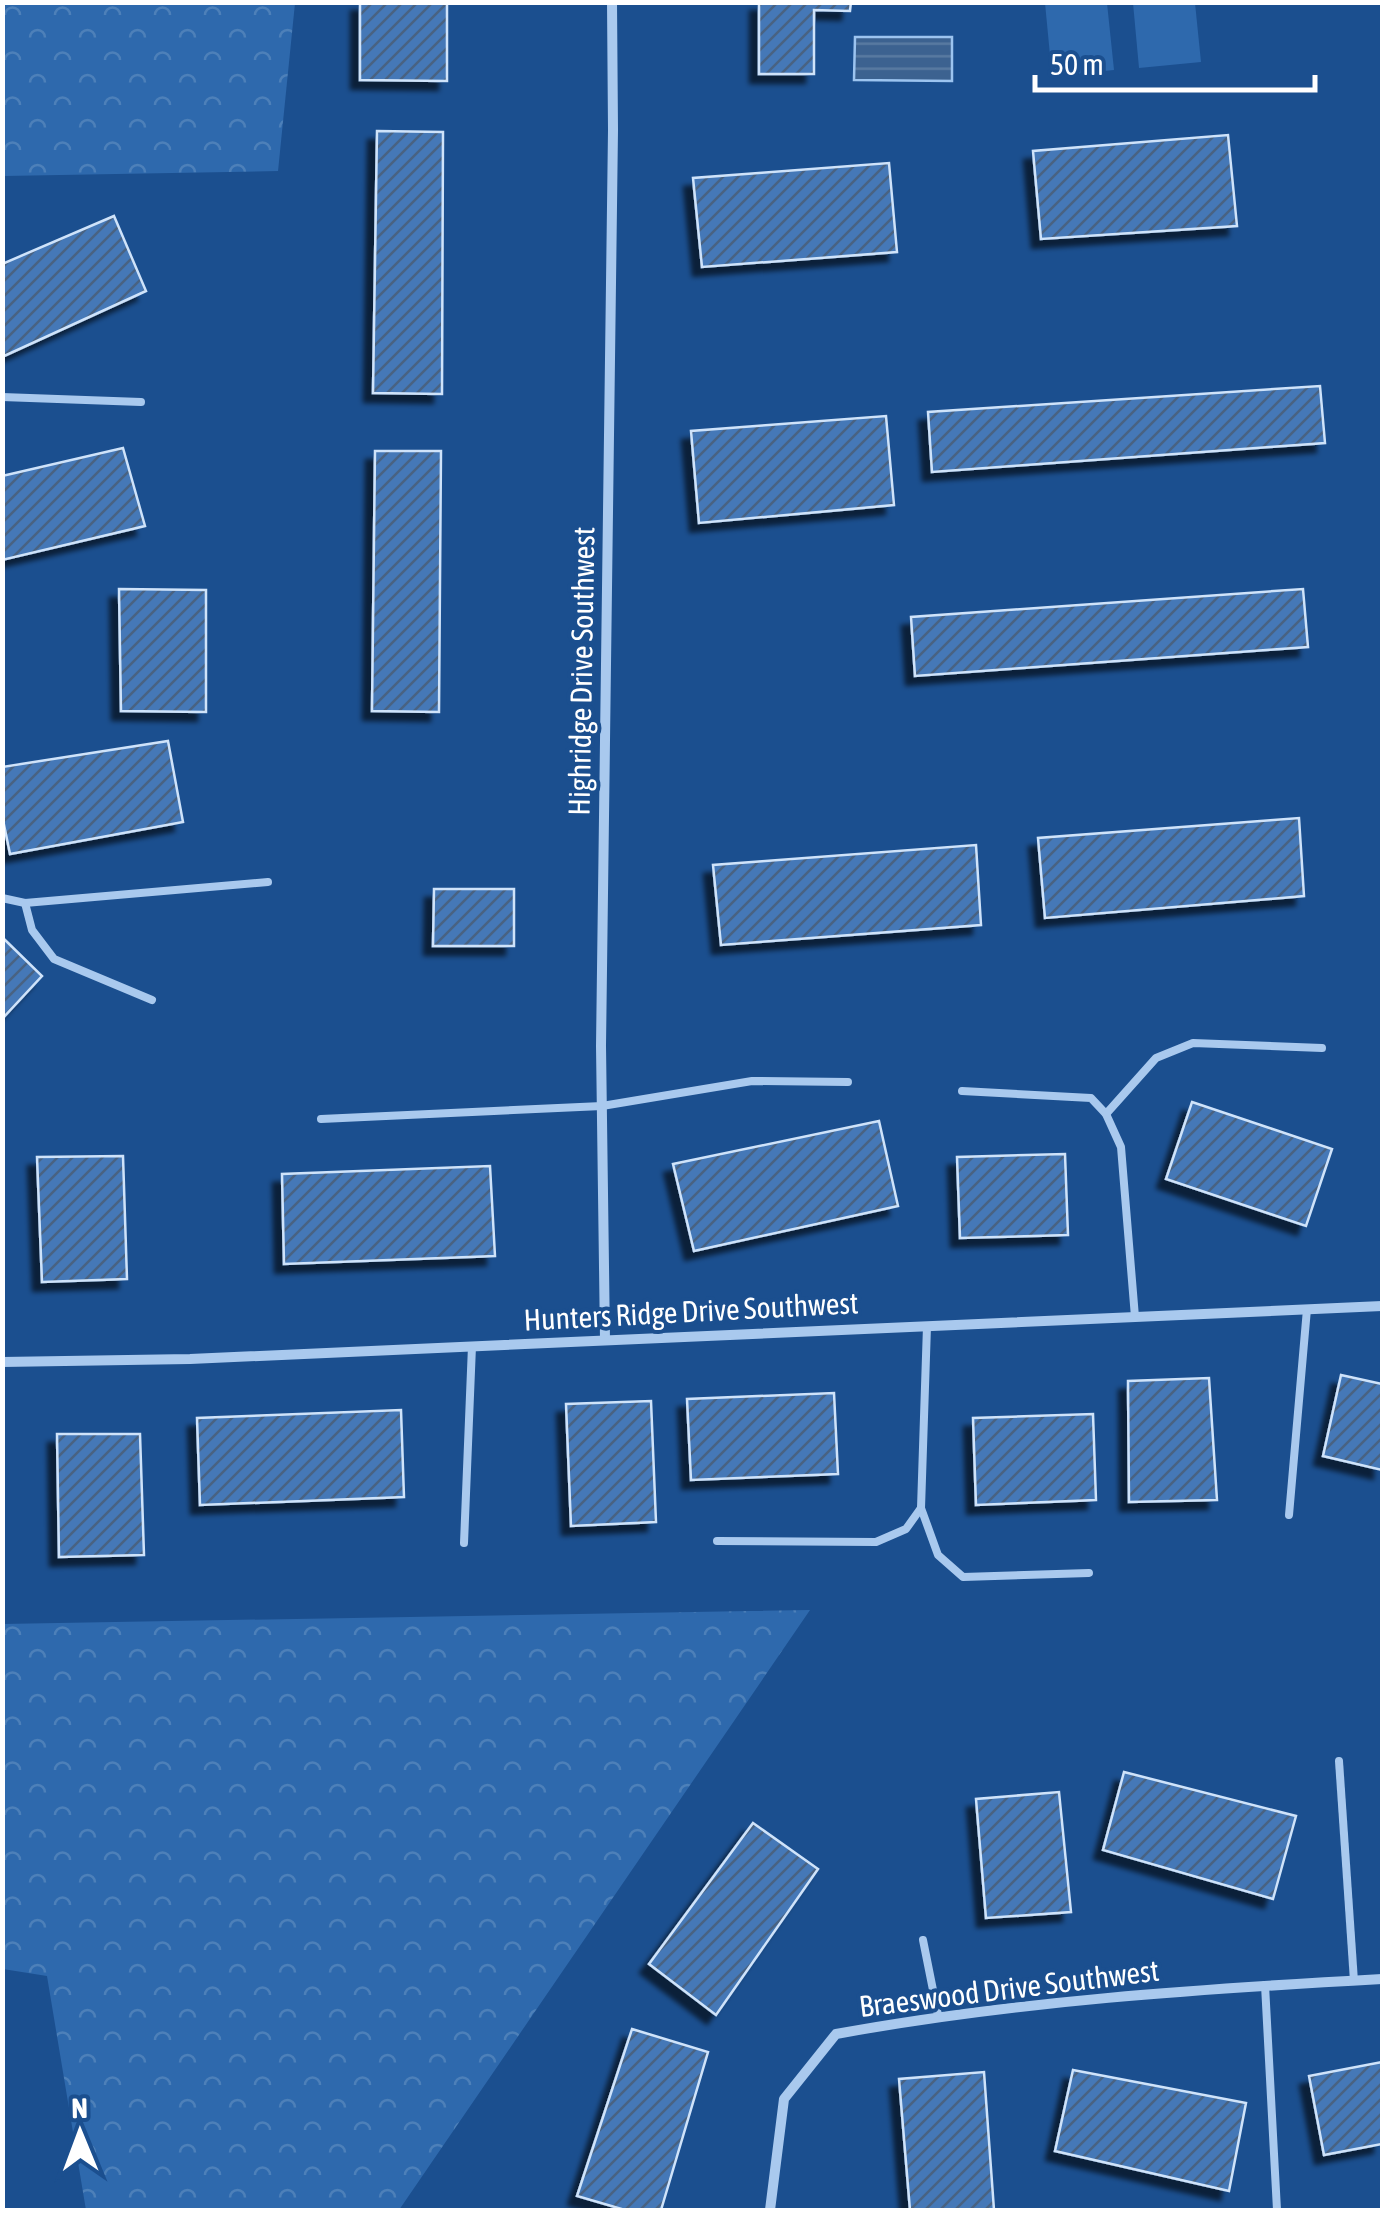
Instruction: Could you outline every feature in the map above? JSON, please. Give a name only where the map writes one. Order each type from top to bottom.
[{"type":"street","name":"Highridge Drive Southwest","points":[[605,1340],[602,1106],[612,2]]},
{"type":"street","name":"Hunters Ridge Drive Southwest","points":[[2,1362],[190,1359],[1382,1306]]},
{"type":"street","name":"Braeswood Drive Southwest","points":[[770,2210],[784,2100],[836,2034],[938,2015],[1265,1985],[1382,1979]]},
{"type":"lane","points":[[2,397],[141,402]]},
{"type":"lane","points":[[2,898],[25,903],[268,882]]},
{"type":"lane","points":[[25,903],[32,930],[54,959],[152,1000]]},
{"type":"lane","points":[[1106,1114],[1156,1058],[1193,1043],[1322,1048]]},
{"type":"lane","points":[[321,1119],[602,1106],[752,1082],[848,1082]]},
{"type":"lane","points":[[962,1092],[1090,1098],[1106,1114],[1121,1147],[1135,1317]]},
{"type":"lane","points":[[1289,1516],[1307,1309]]},
{"type":"lane","points":[[927,1326],[922,1508],[938,1555],[963,1577],[1088,1573]]},
{"type":"lane","points":[[464,1543],[472,1346]]},
{"type":"lane","points":[[717,1541],[876,1542],[906,1529],[922,1508]]},
{"type":"lane","points":[[1340,1762],[1354,1981]]},
{"type":"lane","points":[[923,1940],[938,2015]]},
{"type":"lane","points":[[1265,1985],[1277,2210]]},
{"type":"green space","points":[[2,3],[295,3],[278,171],[3,176]]},
{"type":"green space","points":[[1045,3],[1107,3],[1114,70],[1052,76]]},
{"type":"green space","points":[[1133,3],[1195,3],[1201,62],[1139,68]]},
{"type":"green space","points":[[810,1610],[399,2210],[86,2210],[47,1976],[3,1969],[3,1624]]},
{"type":"shaded area","points":[[855,37],[952,37],[952,81],[854,80]]},
{"type":"building","points":[[360,2],[447,2],[447,81],[360,80]]},
{"type":"building","points":[[759,2],[851,2],[850,11],[814,10],[814,74],[759,74]]},
{"type":"building","points":[[377,131],[443,132],[442,394],[373,393]]},
{"type":"building","points":[[1228,135],[1237,226],[1041,239],[1033,151]]},
{"type":"building","points":[[889,163],[897,252],[702,267],[693,178]]},
{"type":"building","points":[[114,216],[146,291],[2,357],[2,264]]},
{"type":"building","points":[[1320,386],[1325,443],[932,472],[928,412]]},
{"type":"building","points":[[886,416],[894,505],[699,523],[691,431]]},
{"type":"building","points":[[123,448],[145,526],[2,560],[2,476]]},
{"type":"building","points":[[375,451],[441,451],[439,712],[372,711]]},
{"type":"building","points":[[119,589],[206,590],[206,712],[121,711]]},
{"type":"building","points":[[1303,589],[1308,647],[915,676],[911,617]]},
{"type":"building","points":[[168,741],[183,822],[10,854],[2,815],[2,767]]},
{"type":"building","points":[[1299,818],[1304,896],[1045,918],[1038,838]]},
{"type":"building","points":[[976,845],[981,925],[721,945],[713,865]]},
{"type":"building","points":[[434,889],[514,889],[514,946],[433,946]]},
{"type":"building","points":[[2,937],[42,976],[2,1019]]},
{"type":"building","points":[[1192,1102],[1332,1149],[1306,1226],[1166,1179]]},
{"type":"building","points":[[879,1121],[898,1206],[694,1251],[673,1164]]},
{"type":"building","points":[[1065,1154],[1068,1235],[960,1238],[957,1157]]},
{"type":"building","points":[[123,1156],[127,1279],[42,1282],[37,1157]]},
{"type":"building","points":[[490,1166],[495,1256],[284,1264],[282,1174]]},
{"type":"building","points":[[1341,1375],[1382,1384],[1382,1470],[1323,1456]]},
{"type":"building","points":[[1209,1378],[1217,1500],[1129,1502],[1128,1381]]},
{"type":"building","points":[[834,1393],[838,1474],[691,1480],[687,1399]]},
{"type":"building","points":[[651,1401],[656,1522],[571,1526],[566,1404]]},
{"type":"building","points":[[401,1410],[404,1497],[200,1505],[197,1418]]},
{"type":"building","points":[[1093,1414],[1096,1500],[976,1505],[973,1418]]},
{"type":"building","points":[[57,1434],[140,1434],[144,1555],[59,1557]]},
{"type":"building","points":[[1124,1772],[1296,1816],[1273,1899],[1103,1850]]},
{"type":"building","points":[[1059,1792],[1071,1912],[986,1918],[976,1799]]},
{"type":"building","points":[[753,1823],[818,1869],[716,2015],[649,1964]]},
{"type":"building","points":[[632,2029],[708,2052],[661,2210],[625,2210],[577,2196]]},
{"type":"building","points":[[1382,2062],[1382,2144],[1324,2155],[1309,2076]]},
{"type":"building","points":[[1073,2070],[1246,2103],[1229,2191],[1055,2151]]},
{"type":"building","points":[[984,2072],[994,2210],[910,2210],[899,2079]]}]
